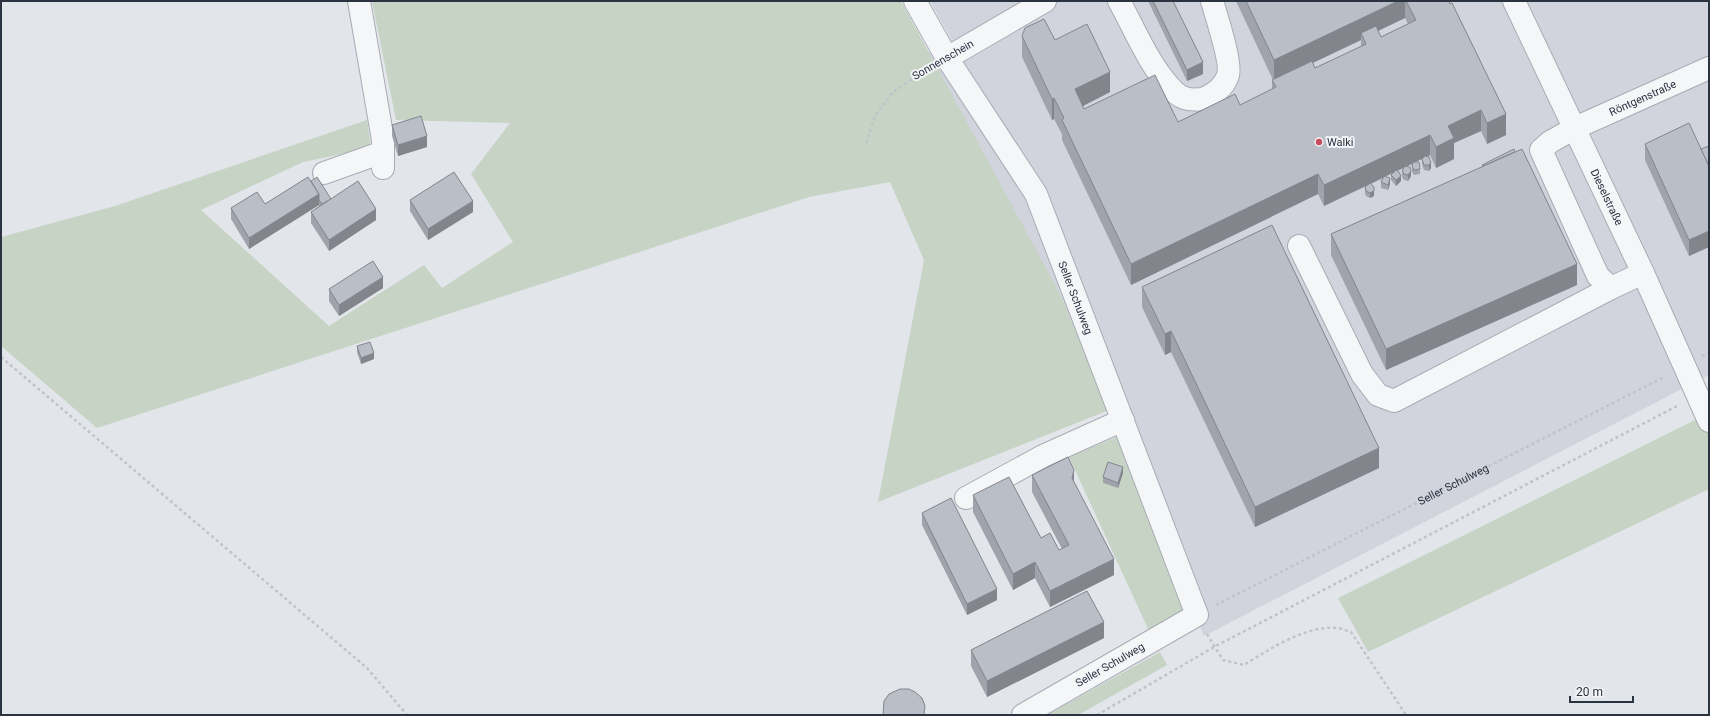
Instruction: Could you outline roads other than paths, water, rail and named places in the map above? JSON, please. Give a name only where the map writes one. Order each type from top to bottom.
[{"type":"street","points":[[324,173],[383,160],[383,140],[359,1]]},
{"type":"street","name":"Seller Schulweg","points":[[915,1],[947,58],[1036,194],[1197,615],[1023,715]]},
{"type":"street","name":"Sonnenschein","points":[[947,58],[1045,1]]},
{"type":"street","points":[[1119,1],[1158,73],[1181,97],[1192,101],[1205,98],[1219,90],[1228,74],[1226,54],[1212,1]]},
{"type":"street","name":"Dieselstraße","points":[[1514,1],[1643,273],[1709,421]]},
{"type":"street","name":"Röntgenstraße","points":[[1611,288],[1598,276],[1541,150],[1550,142],[1575,128],[1709,68]]},
{"type":"street","points":[[1299,246],[1362,374],[1378,395],[1394,401],[1611,288],[1643,273]]},
{"type":"street","points":[[966,498],[1043,456],[1123,420]]},
{"type":"place","name":"Walki","points":[[1319,142]]}]
